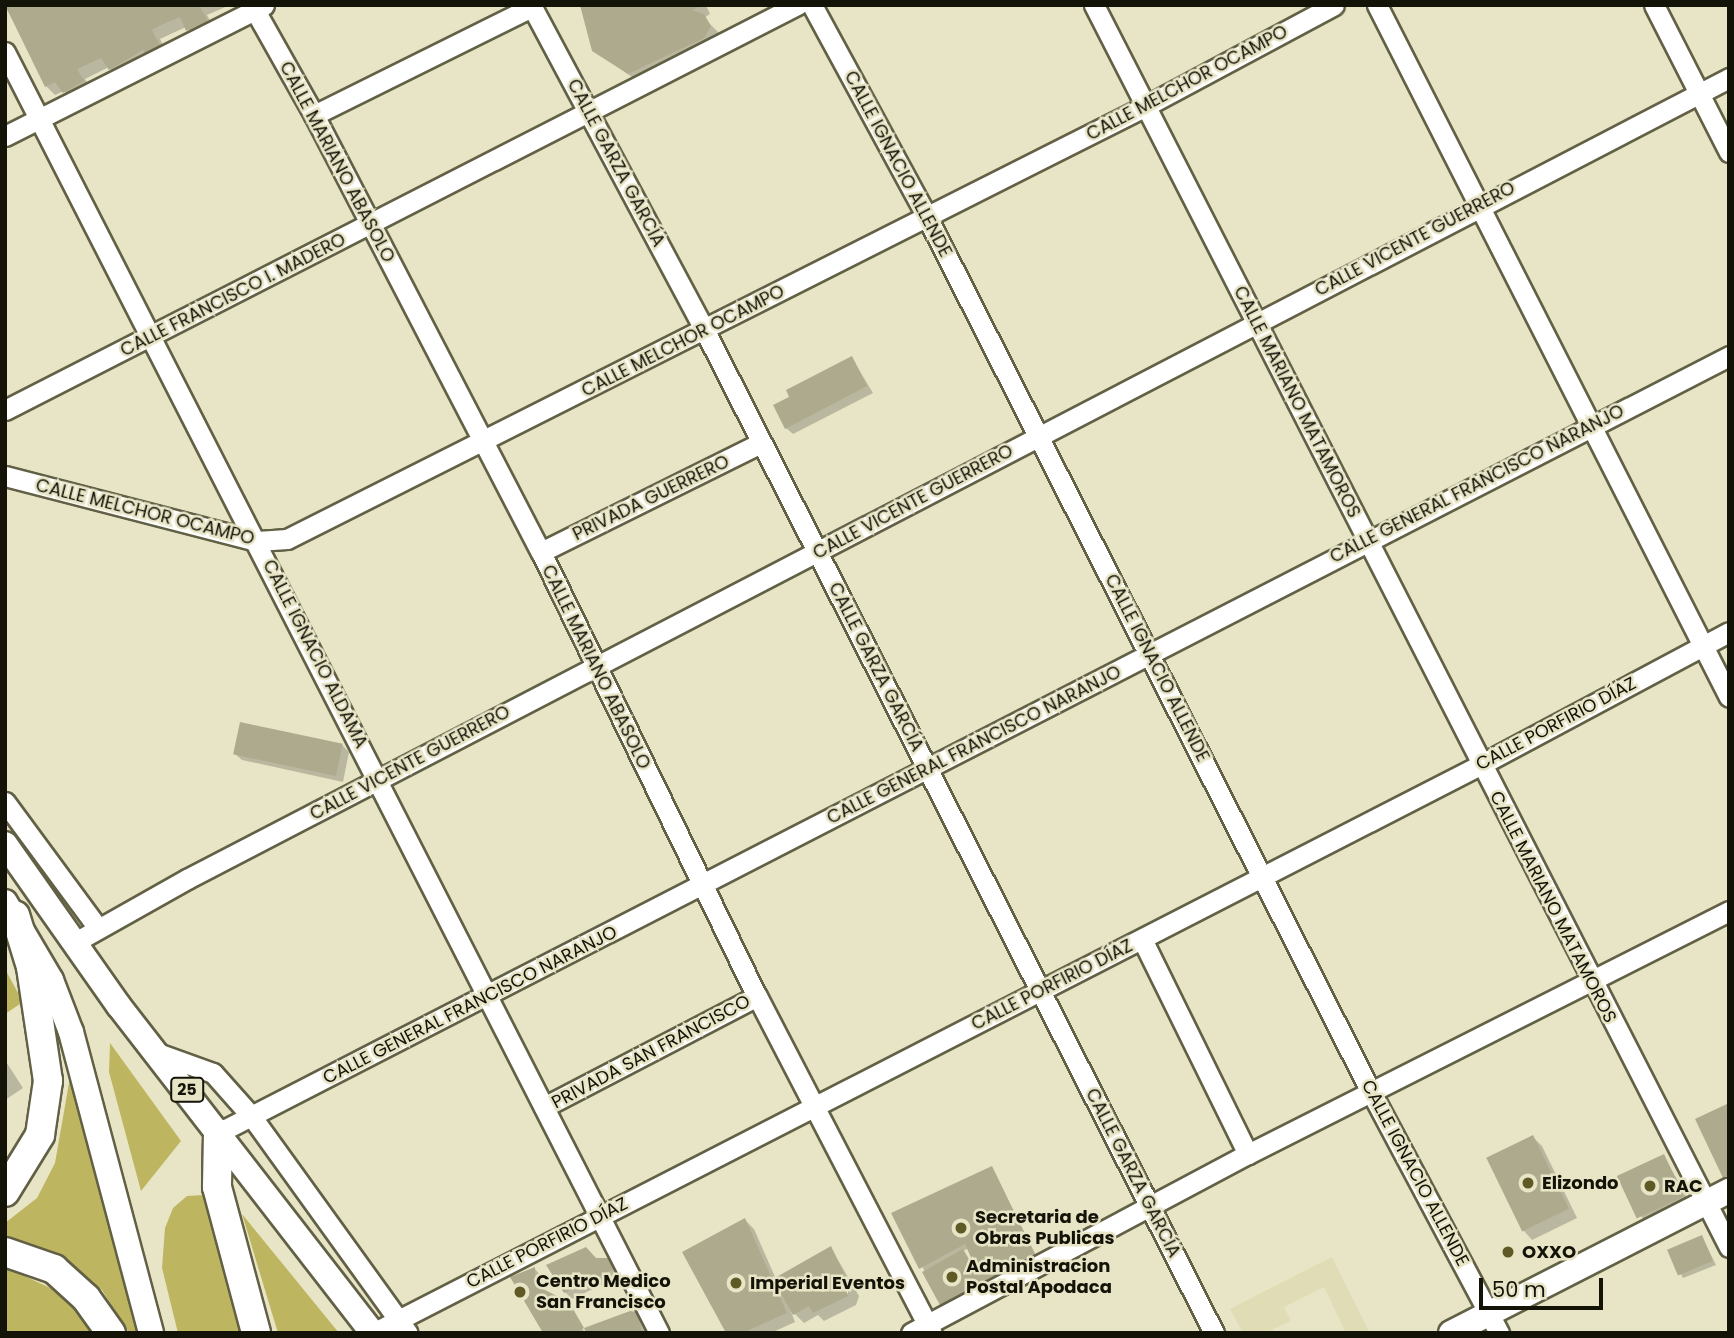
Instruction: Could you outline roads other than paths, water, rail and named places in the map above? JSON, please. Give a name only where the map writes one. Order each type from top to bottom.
[{"type":"highway","points":[[5,1192],[40,1135],[48,1080],[31,967],[10,909]]},
{"type":"highway","points":[[218,1133],[217,1187],[256,1333]]},
{"type":"highway","points":[[5,1252],[54,1269],[86,1298],[111,1333]]},
{"type":"main road","name":"25","points":[[5,844],[77,941],[120,1006],[160,1054],[373,1333]]},
{"type":"main road","points":[[10,909],[51,980],[71,1032],[151,1333]]},
{"type":"main road","points":[[1451,1333],[1494,1323],[1729,1191]]},
{"type":"street","name":"CALLE FRANCISCO I. MADERO","points":[[5,411],[797,5]]},
{"type":"street","name":"CALLE IGNACIO ALLENDE","points":[[812,5],[927,217],[1371,1092],[1494,1323]]},
{"type":"street","name":"CALLE MARIANO MATAMOROS","points":[[1094,5],[1480,765],[1729,1247]]},
{"type":"street","name":"CALLE MELCHOR OCAMPO","points":[[5,476],[257,541],[301,534],[1146,106],[1334,5]]},
{"type":"street","points":[[1377,5],[1729,697]]},
{"type":"street","points":[[1654,5],[1729,152]]},
{"type":"street","name":"CALLE GARZA GARCÍA","points":[[532,6],[705,331],[1039,993],[1152,1206],[1214,1333]]},
{"type":"street","points":[[314,115],[532,6]]},
{"type":"street","points":[[5,136],[257,7]]},
{"type":"street","name":"CALLE MARIANO ABASOLO","points":[[257,7],[541,552],[757,996],[816,1105],[924,1330]]},
{"type":"street","name":"CALLE IGNACIO ALDAMA","points":[[5,52],[659,1333]]},
{"type":"street","name":"CALLE VICENTE GUERRERO","points":[[77,941],[378,779],[1729,78]]},
{"type":"street","name":"CALLE GENERAL FRANCISCO NARANJO","points":[[218,1133],[489,997],[1367,539],[1729,356]]},
{"type":"street","name":"PRIVADA GUERRERO","points":[[541,552],[761,443]]},
{"type":"street","name":"CALLE PORFIRIO DÍAZ","points":[[373,1333],[403,1326],[601,1215],[1039,993],[1480,765],[1729,632]]},
{"type":"street","points":[[5,802],[98,928]]},
{"type":"street","points":[[924,1330],[1248,1153],[1729,911]]},
{"type":"street","points":[[1142,939],[1248,1153]]},
{"type":"street","name":"PRIVADA SAN FRANCISCO","points":[[544,1107],[757,996]]},
{"type":"street","points":[[160,1054],[213,1073],[252,1117],[403,1326]]},
{"type":"place","name":"Elizondo","points":[[1528,1183]]},
{"type":"place","name":"RAC","points":[[1650,1186]]},
{"type":"place","name":"Secretaria de Obras Publicas","points":[[961,1228]]},
{"type":"place","name":"OXXO","points":[[1508,1252]]},
{"type":"place","name":"Administracion Postal Apodaca","points":[[952,1277]]},
{"type":"place","name":"Imperial Eventos","points":[[736,1283]]},
{"type":"place","name":"Centro Medico San Francisco","points":[[520,1292]]}]
